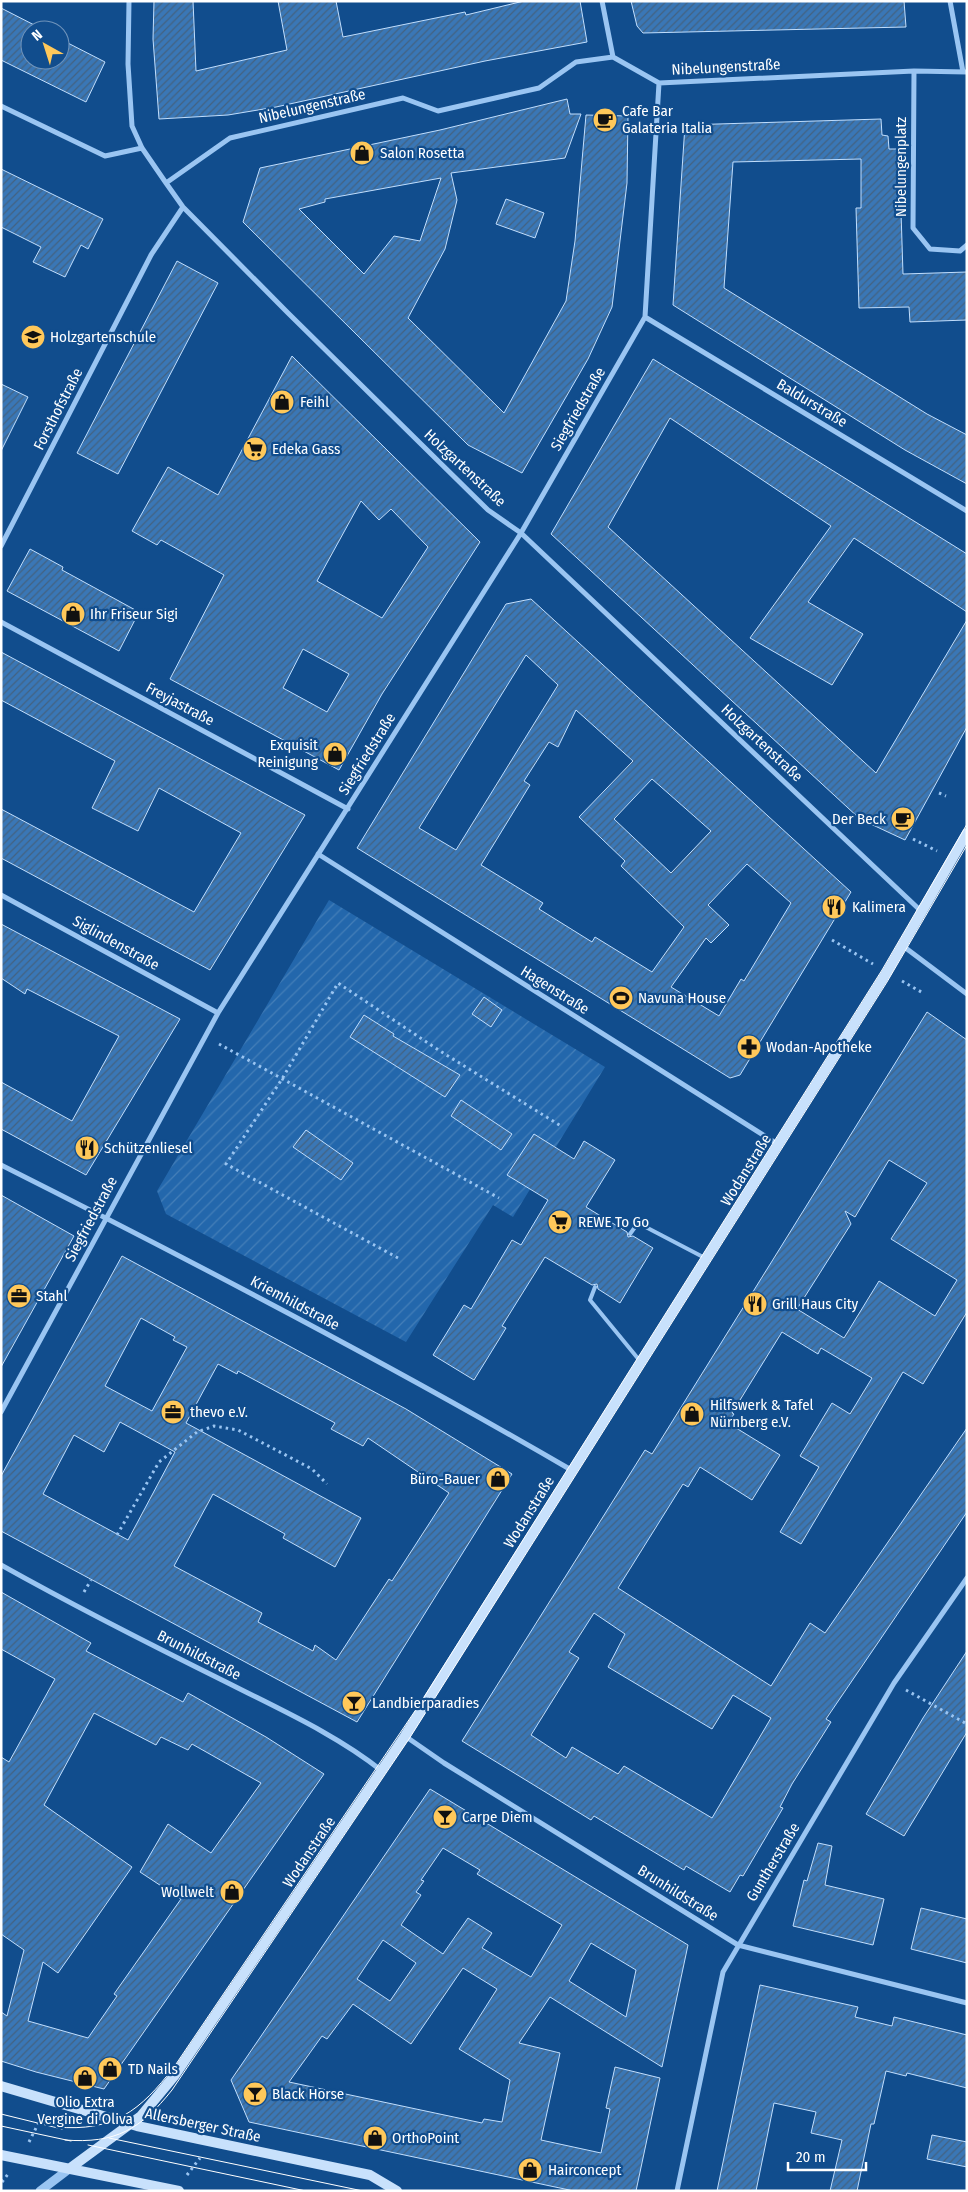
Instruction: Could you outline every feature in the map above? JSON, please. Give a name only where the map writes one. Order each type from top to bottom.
[{"type":"main road","name":"Wodanstraße","points":[[69,2169],[132,2124],[149,2108],[175,2075],[383,1771],[903,946],[967,833]]},
{"type":"main road","name":"Allersberger Straße","points":[[1,2086],[132,2124],[370,2175],[397,2191]]},
{"type":"main road","points":[[1,2155],[179,2191]]},
{"type":"street","name":"Holzgartenstraße","points":[[130,1],[128,64],[132,126],[142,148],[183,207],[482,504],[521,533],[923,912]]},
{"type":"street","points":[[602,1],[613,57]]},
{"type":"street","points":[[950,1],[965,72]]},
{"type":"street","name":"Nibelungenstraße","points":[[166,183],[230,138],[403,98],[438,111],[539,88],[576,62],[613,57],[659,83],[914,71],[965,72]]},
{"type":"street","name":"Nibelungenplatz","points":[[914,71],[913,228],[930,249],[960,251],[967,245]]},
{"type":"street","name":"Siegfriedstraße","points":[[1,1412],[105,1217],[218,1013],[521,533],[645,316],[659,83]]},
{"type":"street","points":[[1,106],[105,156],[142,148]]},
{"type":"street","name":"Forsthofstraße","points":[[1,546],[151,255],[183,207]]},
{"type":"street","name":"Baldurstraße","points":[[645,316],[967,511]]},
{"type":"street","name":"Freyjastraße","points":[[1,622],[348,809]]},
{"type":"street","name":"Hagenstraße","points":[[318,854],[779,1145]]},
{"type":"street","name":"Siglindenstraße","points":[[1,895],[218,1013]]},
{"type":"street","points":[[903,946],[967,994]]},
{"type":"street","name":"Kriemhildstraße","points":[[1,1165],[373,1357],[534,1446],[573,1471]]},
{"type":"street","name":"Brunhildstraße","points":[[1,1565],[76,1606],[296,1718],[345,1746],[383,1771]]},
{"type":"street","name":"Guntherstraße","points":[[677,2191],[723,1972],[894,1683],[967,1578]]},
{"type":"street","name":"Brunhildstraße","points":[[405,1736],[461,1773],[738,1945],[967,2003]]},
{"type":"street","points":[[40,2191],[69,2169]]},
{"type":"lane","points":[[630,1234],[638,1223],[707,1259]]},
{"type":"lane","points":[[595,1287],[590,1300],[641,1364]]},
{"type":"path","points":[[939,793],[946,796]]},
{"type":"path","points":[[398,1258],[226,1164],[282,1078],[338,983],[440,1052],[561,1126]]},
{"type":"path","points":[[205,1036],[499,1198]]},
{"type":"path","points":[[117,1535],[159,1462],[197,1432],[214,1426],[238,1430],[312,1469],[327,1484]]},
{"type":"path","points":[[894,1683],[967,1724]]},
{"type":"path","points":[[2,2182],[34,2134],[48,2100]]},
{"type":"shaded area","points":[[329,900],[605,1067],[513,1217],[493,1205],[406,1342],[166,1214],[157,1191]]},
{"type":"building","points":[[154,1],[193,1],[196,71],[287,50],[278,1],[336,1],[343,37],[465,12],[466,15],[524,1],[580,1],[587,42],[485,61],[276,107],[228,115],[159,119],[153,39]]},
{"type":"building","points":[[631,1],[904,1],[906,27],[643,33],[637,26]]},
{"type":"building","points":[[1,8],[24,20],[20,20],[20,69],[1,60]]},
{"type":"building","points":[[70,44],[105,62],[86,102],[21,70],[70,70]]},
{"type":"building","points":[[567,99],[570,114],[581,114],[565,158],[451,173],[457,200],[445,249],[408,318],[504,413],[566,301],[575,241],[586,115],[628,116],[627,183],[612,307],[588,359],[522,473],[468,445],[243,222],[260,168],[440,130]],"holes":[[[441,178],[420,241],[394,236],[364,274],[299,209],[325,202],[325,199]]]},
{"type":"building","points":[[881,119],[882,135],[888,136],[889,149],[899,149],[903,274],[967,272],[967,320],[910,322],[909,307],[859,308],[856,208],[861,208],[861,159],[733,162],[724,288],[927,414],[967,435],[967,484],[905,450],[673,305],[685,125]]},
{"type":"building","points":[[1,169],[103,219],[88,249],[81,245],[65,277],[33,262],[41,247],[1,227]]},
{"type":"building","points":[[506,199],[544,213],[535,238],[496,224]]},
{"type":"building","points":[[177,261],[218,283],[118,474],[77,453]]},
{"type":"building","points":[[292,356],[480,542],[382,694],[339,770],[170,679],[224,575],[161,540],[157,545],[132,531],[168,467],[218,495]],"holes":[[[361,501],[379,520],[391,509],[428,547],[382,618],[317,581]],[[303,649],[349,674],[327,712],[283,688]]]},
{"type":"building","points":[[653,359],[967,554],[967,612],[854,538],[808,602],[863,634],[832,685],[750,638],[831,526],[670,418],[608,527],[876,773],[967,620],[967,727],[905,840],[860,819],[551,534]]},
{"type":"building","points":[[1,384],[28,397],[1,451]]},
{"type":"building","points":[[30,549],[63,567],[62,570],[139,612],[119,651],[7,591]]},
{"type":"building","points":[[531,599],[851,892],[740,1075],[730,1078],[357,848],[506,604]],"holes":[[[526,655],[558,685],[456,850],[419,828]],[[576,710],[633,761],[579,817],[625,861],[621,866],[684,927],[652,972],[595,937],[592,942],[539,909],[543,903],[481,865],[530,785],[524,781],[549,742],[558,747]],[[652,779],[711,831],[671,873],[614,819]],[[747,864],[791,903],[744,981],[741,979],[719,1016],[671,987],[706,938],[711,943],[729,925],[708,905]]]},
{"type":"building","points":[[1,652],[305,815],[210,970],[1,858],[1,809],[194,912],[241,833],[159,788],[138,831],[92,808],[115,761],[1,700]]},
{"type":"building","points":[[1,924],[180,1019],[86,1175],[1,1129],[1,1082],[72,1121],[119,1036],[27,989],[25,994],[1,978]]},
{"type":"building","points":[[484,997],[502,1010],[491,1027],[472,1014]]},
{"type":"building","points":[[927,1012],[967,1040],[967,1312],[923,1384],[903,1372],[801,1544],[780,1532],[819,1467],[800,1456],[832,1403],[850,1414],[872,1378],[821,1348],[818,1354],[782,1332],[732,1413],[734,1414],[728,1423],[780,1455],[752,1500],[700,1467],[688,1487],[683,1484],[618,1588],[771,1686],[810,1623],[825,1633],[967,1428],[967,1512],[826,1719],[831,1722],[792,1784],[780,1807],[783,1808],[743,1876],[740,1875],[730,1892],[686,1866],[684,1870],[594,1816],[591,1820],[462,1741],[645,1450],[652,1454]],"holes":[[[889,1160],[927,1183],[891,1239],[957,1280],[935,1316],[879,1281],[844,1338],[797,1309],[851,1224],[845,1211],[855,1217]],[[594,1613],[625,1634],[608,1667],[712,1729],[733,1695],[771,1718],[712,1818],[624,1766],[618,1774],[572,1747],[566,1758],[531,1735],[579,1658],[569,1652]]]},
{"type":"building","points":[[364,1015],[394,1034],[393,1036],[460,1075],[445,1097],[350,1037]]},
{"type":"building","points":[[461,1100],[512,1134],[501,1150],[451,1116]]},
{"type":"building","points":[[306,1130],[353,1163],[341,1180],[293,1147]]},
{"type":"building","points":[[534,1134],[574,1159],[584,1141],[615,1160],[586,1207],[627,1232],[628,1237],[633,1236],[653,1248],[620,1303],[598,1289],[597,1284],[592,1285],[545,1257],[502,1326],[506,1328],[474,1380],[433,1355],[464,1305],[471,1309],[512,1240],[521,1245],[548,1200],[507,1175]]},
{"type":"building","points":[[1,1195],[74,1236],[1,1367]]},
{"type":"building","points":[[122,1256],[406,1409],[512,1474],[357,1722],[1,1531],[1,1476]],"holes":[[[141,1318],[175,1337],[173,1340],[187,1347],[152,1411],[105,1386]],[[218,1364],[237,1374],[238,1371],[335,1423],[331,1429],[363,1446],[368,1438],[449,1493],[392,1581],[389,1579],[336,1660],[315,1645],[313,1651],[258,1622],[262,1613],[174,1566],[213,1494],[285,1534],[283,1538],[335,1567],[361,1518],[186,1423]],[[120,1422],[175,1452],[128,1540],[43,1494],[74,1435],[104,1452]]]},
{"type":"building","points":[[1,1592],[91,1643],[86,1651],[183,1702],[188,1693],[266,1737],[324,1774],[104,2089],[1,2061],[1,2012],[7,2016],[24,1950],[1,1934],[1,1757],[9,1762],[55,1679],[1,1649]],"holes":[[[94,1713],[156,1745],[161,1737],[188,1750],[192,1744],[261,1783],[211,1853],[168,1824],[140,1872],[181,1899],[114,1994],[117,1996],[88,2038],[28,2021],[43,1962],[58,1973],[132,1867],[44,1805]]]},
{"type":"building","points":[[967,1651],[967,1732],[904,1836],[866,1814],[923,1718]]},
{"type":"building","points":[[430,1789],[688,1945],[662,2067],[550,1997],[519,2043],[560,2053],[541,2140],[601,2153],[610,2109],[606,2108],[615,2067],[660,2078],[636,2191],[574,2191],[249,2122],[231,2080]],"holes":[[[443,1848],[480,1870],[477,1874],[562,1925],[531,1977],[482,1948],[492,1933],[468,1918],[443,1954],[401,1925],[421,1895],[416,1892],[424,1881],[421,1880]],[[383,1940],[416,1963],[390,2001],[357,1979]],[[591,1943],[636,1970],[626,2017],[569,1981]],[[463,1968],[497,1989],[459,2049],[510,2080],[502,2122],[484,2119],[482,2123],[289,2082],[322,2036],[327,2039],[353,2004],[411,2044]]]},
{"type":"building","points":[[818,1843],[832,1846],[825,1885],[884,1899],[873,1945],[793,1926],[804,1880],[807,1881]]},
{"type":"building","points":[[921,1908],[967,1919],[967,1963],[911,1949]]},
{"type":"building","points":[[760,1985],[858,2007],[855,2017],[892,2026],[894,2017],[967,2035],[967,2088],[907,2073],[906,2076],[886,2071],[874,2124],[871,2124],[857,2191],[830,2191],[842,2140],[811,2133],[816,2112],[774,2103],[756,2191],[717,2191]]},
{"type":"building","points":[[932,2135],[967,2142],[967,2167],[927,2159]]},
{"type":"tram line","points":[[56,2127],[76,2128],[94,2126],[110,2122],[124,2115],[149,2096],[174,2067],[419,1705],[882,970],[967,824]]},
{"type":"tram line","points":[[65,2140],[83,2141],[99,2139],[126,2131],[149,2115],[172,2090],[409,1739],[887,982],[967,845]]},
{"type":"tram line","points":[[1,2114],[62,2129]]},
{"type":"tram line","points":[[1,2126],[71,2141]]},
{"type":"tram line","points":[[109,2138],[363,2191]]},
{"type":"tram line","points":[[88,2145],[306,2191]]},
{"type":"place","name":"Cafe Bar Galateria Italia","points":[[605,120]]},
{"type":"place","name":"Salon Rosetta","points":[[362,153]]},
{"type":"place","name":"Holzgartenschule","points":[[33,337]]},
{"type":"place","name":"Feihl","points":[[282,402]]},
{"type":"place","name":"Edeka Gass","points":[[255,449]]},
{"type":"place","name":"Ihr Friseur Sigi","points":[[73,614]]},
{"type":"place","name":"Exquisit Reinigung","points":[[335,754]]},
{"type":"place","name":"Der Beck","points":[[903,819]]},
{"type":"place","name":"Kalimera","points":[[834,907]]},
{"type":"place","name":"Navuna House","points":[[621,998]]},
{"type":"place","name":"Wodan-Apotheke","points":[[749,1047]]},
{"type":"place","name":"Schützenliesel","points":[[87,1148]]},
{"type":"place","name":"REWE To Go","points":[[560,1222]]},
{"type":"place","name":"Stahl","points":[[19,1296]]},
{"type":"place","name":"Grill Haus City","points":[[755,1304]]},
{"type":"place","name":"thevo e.V.","points":[[173,1412]]},
{"type":"place","name":"Hilfswerk & Tafel Nürnberg e.V.","points":[[692,1414]]},
{"type":"place","name":"Büro-Bauer","points":[[498,1479]]},
{"type":"place","name":"Landbierparadies","points":[[354,1703]]},
{"type":"place","name":"Carpe Diem","points":[[445,1817]]},
{"type":"place","name":"Wollwelt","points":[[232,1892]]},
{"type":"place","name":"TD Nails","points":[[110,2069]]},
{"type":"place","name":"Olio Extra Vergine di Oliva","points":[[85,2078]]},
{"type":"place","name":"Black Horse","points":[[255,2094]]},
{"type":"place","name":"OrthoPoint","points":[[375,2138]]},
{"type":"place","name":"Hairconcept","points":[[530,2170]]}]
